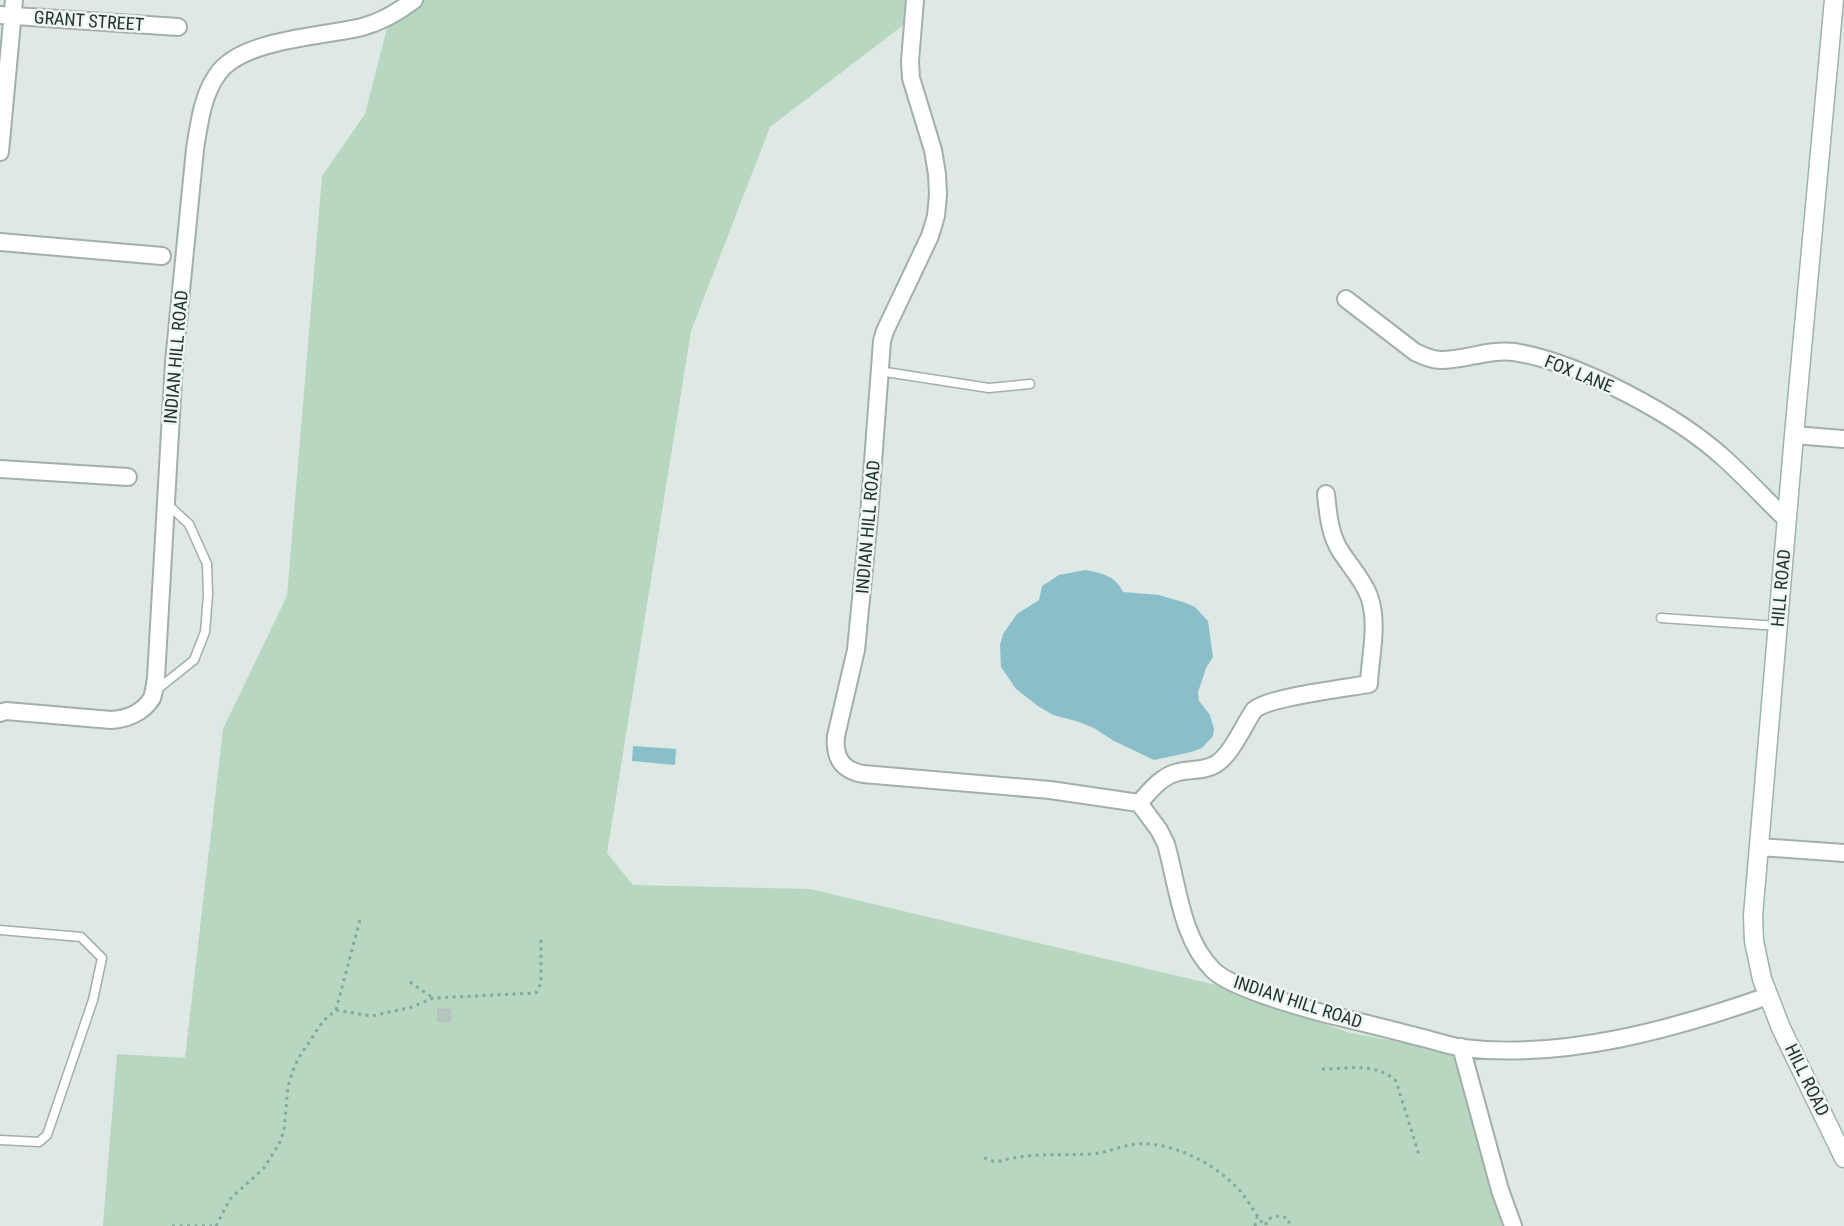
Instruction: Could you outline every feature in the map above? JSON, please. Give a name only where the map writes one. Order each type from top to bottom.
[{"type":"street","name":"INDIAN HILL ROAD","points":[[153,693],[156,678],[174,362],[195,149],[208,92],[217,74],[244,53],[265,46],[362,27],[383,20],[414,0]]},
{"type":"street","name":"INDIAN HILL ROAD","points":[[915,0],[910,61],[911,78],[933,150],[937,174],[936,216],[930,236],[885,331],[879,371],[869,516],[856,650],[836,736],[835,748],[842,764],[852,772],[863,774],[1050,790],[1139,803],[1159,830],[1166,844],[1191,938],[1203,958],[1215,972],[1231,983],[1308,1009],[1461,1047],[1490,1050],[1557,1048],[1675,1025],[1715,1015],[1768,996]]},
{"type":"street","name":"HILL ROAD","points":[[1834,0],[1753,916],[1757,960],[1768,996],[1781,1028],[1842,1150]]},
{"type":"street","points":[[0,152],[9,10]]},
{"type":"street","name":"GRANT STREET","points":[[9,10],[178,27]]},
{"type":"street","points":[[0,242],[162,256]]},
{"type":"street","name":"FOX LANE","points":[[1346,299],[1415,352],[1426,357],[1440,360],[1490,351],[1512,352],[1548,361],[1626,394],[1672,419],[1706,443],[1725,458],[1787,520]]},
{"type":"street","points":[[1794,435],[1844,439]]},
{"type":"street","points":[[0,469],[128,477]]},
{"type":"street","points":[[1139,803],[1155,785],[1167,777],[1178,772],[1207,768],[1217,764],[1225,757],[1258,705],[1369,684],[1373,646],[1369,596],[1337,544],[1331,528],[1326,494]]},
{"type":"street","points":[[0,713],[6,711],[111,720],[125,719],[139,711],[152,698],[153,693]]},
{"type":"street","points":[[1759,847],[1844,854]]},
{"type":"street","points":[[1461,1047],[1500,1190],[1513,1226]]},
{"type":"lane","points":[[879,371],[989,388],[1030,384]]},
{"type":"lane","points":[[153,693],[194,660],[205,632],[208,595],[207,564],[189,524],[166,503]]},
{"type":"lane","points":[[1661,618],[1778,626]]},
{"type":"lane","points":[[0,930],[81,937],[102,958],[93,1000],[47,1135],[39,1142],[0,1140]]},
{"type":"path","points":[[172,1226],[214,1226],[230,1199],[255,1177],[272,1157],[284,1130],[288,1086],[297,1059],[323,1022],[336,1010],[361,916]]},
{"type":"path","points":[[336,1010],[372,1016],[412,1007],[433,998],[536,993],[541,983],[542,938]]},
{"type":"path","points":[[410,982],[433,998]]},
{"type":"path","points":[[1322,1069],[1371,1067],[1388,1073],[1396,1081],[1419,1155]]},
{"type":"path","points":[[984,1158],[1000,1161],[1043,1153],[1092,1154],[1137,1144],[1164,1147],[1191,1155],[1232,1183],[1266,1226]]},
{"type":"path","points":[[1266,1226],[1266,1221],[1273,1216],[1289,1219],[1289,1226]]},
{"type":"path","points":[[1255,1226],[1257,1217]]},
{"type":"green space","points":[[425,0],[910,0],[910,20],[770,127],[691,331],[607,853],[633,885],[810,889],[1216,985],[1347,1032],[1450,1052],[1455,1055],[1505,1226],[103,1226],[117,1054],[185,1058],[223,729],[287,596],[322,176],[365,114],[387,28]]},
{"type":"water","points":[[1085,570],[1103,574],[1112,579],[1123,592],[1159,595],[1186,603],[1195,607],[1208,621],[1213,657],[1206,668],[1198,692],[1199,701],[1210,715],[1214,729],[1213,736],[1202,748],[1154,760],[1114,741],[1094,728],[1053,715],[1038,706],[1016,689],[1001,667],[1000,645],[1003,634],[1017,614],[1039,600],[1042,586],[1059,575]]},
{"type":"water","points":[[633,746],[676,749],[675,765],[632,761]]},
{"type":"building","points":[[438,1009],[450,1010],[450,1022],[438,1021]]}]
